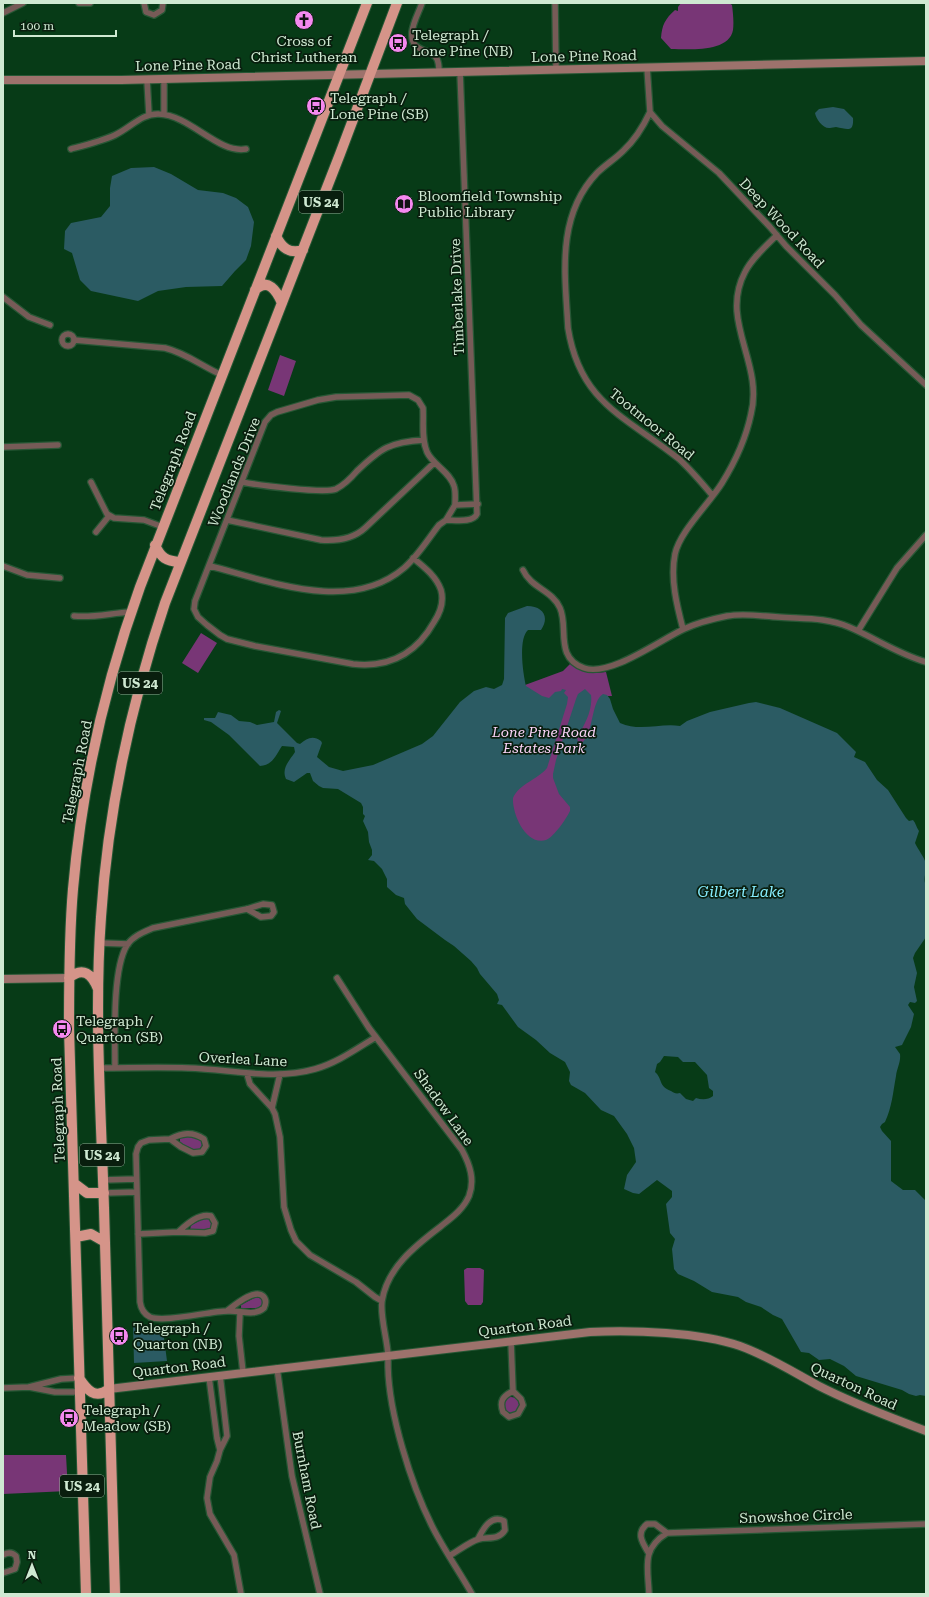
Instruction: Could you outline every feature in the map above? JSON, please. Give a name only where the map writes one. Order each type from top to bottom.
[{"type":"highway","name":"Telegraph Road","points":[[86,1594],[79,1378],[75,1184],[69,1036],[69,978],[73,889],[90,767],[103,710],[131,612],[155,545],[367,3]]},
{"type":"highway","name":"US 24","points":[[115,1594],[98,991],[103,890],[109,836],[124,750],[148,657],[163,608],[397,3]]},
{"type":"highway","points":[[276,236],[280,244],[288,251],[294,252],[302,250]]},
{"type":"highway","points":[[255,290],[261,286],[270,286],[276,291],[282,303]]},
{"type":"highway","points":[[155,545],[160,555],[166,560],[180,562]]},
{"type":"highway","points":[[69,978],[78,973],[87,973],[94,980],[98,991]]},
{"type":"highway","points":[[75,1184],[87,1193],[104,1193]]},
{"type":"highway","points":[[76,1237],[91,1234],[105,1242]]},
{"type":"highway","points":[[79,1378],[87,1389],[93,1393],[100,1394],[109,1388]]},
{"type":"street","points":[[3,13],[23,3]]},
{"type":"street","points":[[79,3],[90,3]]},
{"type":"street","points":[[144,3],[146,12],[154,15],[162,10],[163,3]]},
{"type":"street","points":[[422,3],[413,25],[412,37],[418,48],[432,54],[437,59],[439,72]]},
{"type":"street","points":[[555,3],[556,69]]},
{"type":"street","name":"Lone Pine Road","points":[[3,80],[147,80],[371,73],[926,61]]},
{"type":"street","points":[[647,67],[650,112]]},
{"type":"street","name":"Timberlake Drive","points":[[446,520],[471,520],[475,518],[478,504],[460,71]]},
{"type":"street","points":[[164,79],[164,114]]},
{"type":"street","points":[[147,80],[148,115]]},
{"type":"street","name":"Deep Wood Road","points":[[650,112],[662,126],[719,173],[776,235],[835,295],[861,325],[926,385]]},
{"type":"street","name":"Tootmoor Road","points":[[650,112],[644,125],[632,142],[585,187],[572,212],[567,233],[565,252],[568,334],[581,369],[595,393],[616,414],[679,459],[712,495]]},
{"type":"street","points":[[72,150],[117,134],[148,115],[164,114],[193,127],[224,146],[234,150],[246,149]]},
{"type":"street","points":[[683,629],[674,587],[675,553],[681,541],[721,484],[738,453],[748,426],[753,406],[753,379],[738,321],[738,290],[746,270],[776,235]]},
{"type":"street","points":[[3,297],[29,317],[50,325]]},
{"type":"street","points":[[74,340],[165,348],[179,353],[222,375]]},
{"type":"street","name":"Woodlands Drive","points":[[413,558],[434,577],[438,584],[442,600],[439,613],[429,632],[415,647],[401,657],[391,661],[373,665],[353,664],[235,641],[220,635],[198,617],[194,609],[227,520],[268,418],[277,412],[318,400],[336,397],[401,394],[415,397],[423,408],[424,440],[426,451],[434,463],[448,476],[452,482],[455,492],[455,505]]},
{"type":"street","points":[[242,482],[320,491],[334,490],[346,482],[373,456],[384,448],[396,443],[424,440]]},
{"type":"street","points":[[3,447],[58,445]]},
{"type":"street","points":[[227,520],[321,540],[352,537],[365,528],[434,463]]},
{"type":"street","points":[[91,482],[109,516],[118,519],[144,520],[162,527]]},
{"type":"street","points":[[210,566],[296,588],[337,592],[360,589],[381,583],[397,573],[413,558],[439,525],[446,520],[455,505],[478,504]]},
{"type":"street","points":[[96,532],[109,516]]},
{"type":"street","points":[[858,631],[893,574],[926,535]]},
{"type":"street","points":[[3,566],[27,575],[60,578]]},
{"type":"street","points":[[523,570],[532,582],[550,594],[557,602],[563,615],[563,635],[566,649],[574,661],[585,668],[604,668],[648,649],[683,629],[720,617],[746,614],[832,621],[858,631],[896,651],[926,662]]},
{"type":"street","points":[[74,616],[93,617],[110,613],[131,612]]},
{"type":"street","points":[[115,1068],[117,977],[128,944],[142,932],[153,928],[247,910]]},
{"type":"street","points":[[100,943],[128,944]]},
{"type":"street","points":[[3,979],[69,978]]},
{"type":"street","name":"Shadow Lane","points":[[337,978],[376,1037],[462,1150],[469,1166],[472,1178],[470,1191],[465,1203],[453,1216],[404,1258],[394,1270],[388,1281],[382,1301],[391,1396],[407,1463],[432,1526],[472,1594]]},
{"type":"street","name":"Overlea Lane","points":[[100,1068],[187,1068],[247,1074],[280,1074],[308,1071],[328,1065],[376,1037]]},
{"type":"street","points":[[247,1074],[250,1084],[272,1108],[280,1137],[284,1207],[291,1230],[296,1240],[310,1255],[356,1282],[375,1298],[382,1301]]},
{"type":"street","points":[[272,1108],[280,1074]]},
{"type":"street","points":[[170,1139],[193,1153],[202,1152],[206,1146],[204,1139],[193,1134],[177,1135],[170,1139],[149,1140],[141,1143],[136,1154],[140,1302],[144,1313],[149,1317],[161,1318],[228,1310],[240,1312],[261,1311],[266,1304],[264,1297],[260,1294],[250,1296],[228,1310]]},
{"type":"street","points":[[103,1180],[136,1179]]},
{"type":"street","points":[[104,1193],[137,1192]]},
{"type":"street","points":[[138,1234],[178,1232],[209,1233],[214,1229],[215,1223],[211,1216],[202,1215],[178,1232]]},
{"type":"street","points":[[240,1312],[239,1336],[243,1372]]},
{"type":"street","name":"Quarton Road","points":[[109,1388],[604,1331],[669,1334],[717,1340],[754,1352],[842,1398],[926,1431]]},
{"type":"street","points":[[511,1341],[513,1391],[521,1399],[523,1407],[518,1414],[509,1417],[503,1412],[501,1404],[503,1397],[513,1391]]},
{"type":"street","name":"Burnham Road","points":[[277,1368],[292,1476],[320,1594]]},
{"type":"street","points":[[220,1375],[227,1436],[220,1450],[207,1490],[208,1506],[215,1524],[234,1555],[241,1594]]},
{"type":"street","points":[[209,1377],[220,1450]]},
{"type":"street","points":[[3,1388],[29,1387],[60,1379],[79,1378]]},
{"type":"street","points":[[29,1387],[55,1392],[80,1392]]},
{"type":"street","points":[[449,1556],[478,1539],[491,1521],[498,1519],[504,1521],[505,1530],[499,1536],[478,1539]]},
{"type":"street","name":"Snowshoe Circle","points":[[649,1594],[648,1552],[640,1536],[640,1532],[647,1524],[655,1524],[667,1533],[926,1524]]},
{"type":"street","points":[[648,1552],[656,1541],[667,1533]]},
{"type":"street","points":[[3,1555],[6,1553],[14,1554],[17,1562],[15,1569],[3,1573]]},
{"type":"green space","points":[[681,3],[729,3],[732,5],[733,30],[730,37],[724,43],[707,48],[671,49],[661,38],[662,29],[666,19],[675,10],[678,11],[678,7]]},
{"type":"green space","points":[[280,355],[296,361],[284,396],[268,390]]},
{"type":"green space","points":[[201,633],[217,643],[198,673],[182,663]]},
{"type":"green space","name":"Lone Pine Road Estates Park","points":[[571,663],[587,672],[606,672],[612,696],[608,696],[568,860],[497,827],[525,685],[563,671]]},
{"type":"green space","points":[[189,1136],[201,1140],[202,1145],[200,1149],[195,1150],[180,1143],[180,1138]]},
{"type":"green space","points":[[205,1218],[209,1219],[212,1223],[211,1228],[190,1230],[191,1225]]},
{"type":"green space","points":[[467,1268],[480,1268],[484,1270],[483,1302],[481,1305],[468,1305],[465,1301],[464,1270]]},
{"type":"green space","points":[[256,1297],[262,1299],[263,1303],[261,1307],[241,1308],[241,1305]]},
{"type":"green space","points":[[508,1397],[514,1397],[519,1402],[517,1411],[514,1413],[508,1413],[503,1408],[503,1402]]},
{"type":"green space","points":[[3,1455],[66,1455],[68,1491],[3,1494]]},
{"type":"water","points":[[833,107],[844,109],[853,118],[851,128],[827,128],[820,123],[815,113],[819,109]]},
{"type":"water","points":[[154,167],[171,174],[198,190],[223,193],[236,198],[248,207],[254,222],[251,246],[246,260],[222,286],[186,287],[158,291],[138,301],[91,291],[80,280],[72,253],[64,249],[65,231],[71,223],[101,217],[110,206],[112,176],[131,168]]},
{"type":"water","name":"Gilbert Lake","points":[[527,606],[533,606],[541,610],[545,617],[544,625],[541,630],[528,630],[523,641],[522,657],[526,686],[542,696],[549,698],[555,692],[561,691],[562,689],[566,690],[564,693],[568,697],[547,768],[519,789],[513,798],[513,805],[518,820],[527,834],[532,838],[539,841],[549,838],[560,827],[570,811],[570,807],[559,794],[553,774],[556,760],[576,699],[578,694],[585,689],[591,695],[591,706],[577,737],[578,742],[583,742],[587,737],[596,703],[603,694],[607,695],[610,699],[620,723],[635,727],[680,726],[687,721],[710,712],[756,702],[780,708],[837,733],[856,752],[854,757],[865,762],[877,780],[888,790],[906,818],[909,821],[913,820],[915,822],[919,831],[915,843],[926,864],[926,937],[913,958],[917,973],[914,987],[917,1001],[915,1003],[910,1002],[908,1005],[914,1014],[911,1027],[902,1045],[895,1047],[900,1054],[900,1057],[889,1111],[885,1122],[880,1127],[891,1141],[891,1181],[903,1190],[915,1190],[926,1201],[926,1396],[909,1394],[902,1390],[856,1376],[844,1366],[830,1359],[819,1360],[809,1353],[801,1352],[782,1319],[761,1307],[746,1302],[738,1297],[712,1292],[694,1281],[678,1274],[674,1269],[672,1249],[675,1239],[670,1233],[666,1204],[672,1197],[672,1191],[657,1180],[639,1194],[624,1189],[627,1175],[636,1162],[634,1148],[627,1134],[614,1116],[601,1110],[585,1093],[571,1085],[569,1081],[570,1072],[565,1062],[550,1053],[536,1040],[518,1027],[502,1005],[497,1004],[499,1000],[497,994],[471,961],[454,946],[417,919],[405,904],[404,898],[396,895],[387,887],[387,879],[382,869],[374,861],[368,860],[372,855],[372,850],[368,832],[363,821],[365,816],[363,814],[363,807],[361,803],[338,789],[323,788],[319,786],[313,781],[310,773],[307,773],[294,782],[286,779],[285,768],[295,752],[294,747],[282,746],[271,762],[260,766],[229,735],[211,722],[204,720],[204,718],[215,718],[218,712],[231,715],[239,721],[250,722],[257,725],[274,722],[276,712],[279,710],[281,711],[277,723],[297,743],[300,744],[305,740],[313,738],[321,741],[322,743],[317,757],[329,767],[343,771],[373,765],[422,744],[433,736],[460,702],[474,691],[486,687],[494,689],[502,685],[504,679],[505,618],[508,613]],"holes":[[[664,1056],[678,1057],[683,1062],[695,1062],[707,1075],[709,1088],[713,1091],[713,1096],[705,1099],[696,1098],[693,1101],[686,1099],[680,1093],[674,1093],[662,1085],[655,1072],[657,1064]]]},
{"type":"water","points":[[133,1324],[163,1330],[167,1361],[134,1363]]},
{"type":"place","name":"Cross of Christ Lutheran","points":[[304,20]]},
{"type":"place","name":"Telegraph / Lone Pine (NB)","points":[[398,43]]},
{"type":"place","name":"Telegraph / Lone Pine (SB)","points":[[316,106]]},
{"type":"place","name":"Bloomfield Township Public Library","points":[[404,204]]},
{"type":"place","name":"Telegraph / Quarton (SB)","points":[[62,1029]]},
{"type":"place","name":"Telegraph / Quarton (NB)","points":[[119,1336]]},
{"type":"place","name":"Telegraph / Meadow (SB)","points":[[69,1418]]}]
